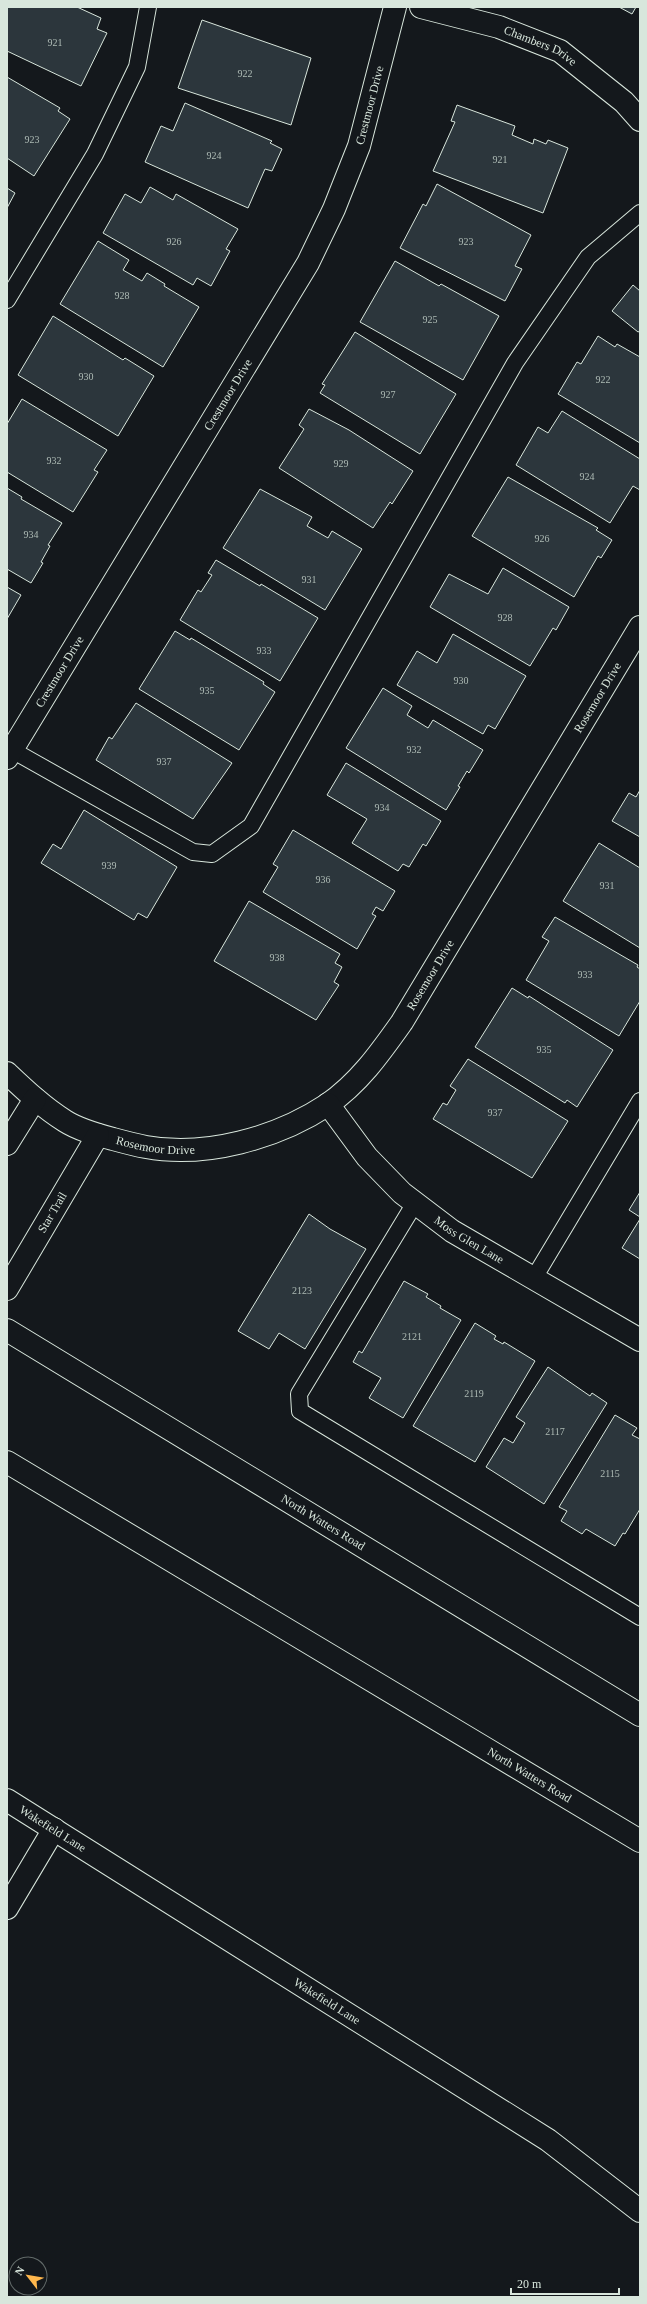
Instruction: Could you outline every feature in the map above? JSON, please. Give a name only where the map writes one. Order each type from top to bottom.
[{"type":"street","name":"Crestmoor Drive","points":[[9,754],[308,263],[334,209],[358,146],[395,7]]},
{"type":"street","name":"Chambers Drive","points":[[421,7],[499,27],[560,51],[624,102],[640,120]]},
{"type":"street","name":"Rosemoor Drive","points":[[98,1135],[146,1147],[184,1150],[254,1140],[290,1127],[328,1104],[368,1069],[402,1022],[640,627]]},
{"type":"street","points":[[7,1073],[35,1099],[66,1122],[98,1135]]},
{"type":"street","points":[[7,1144],[35,1099]]},
{"type":"street","name":"Moss Glen Lane","points":[[328,1104],[367,1157],[402,1193],[415,1203],[452,1230],[640,1340]]},
{"type":"street","name":"Star Trail","points":[[7,1289],[98,1135]]},
{"type":"street","name":"North Watters Road","points":[[7,1330],[640,1715]]},
{"type":"street","name":"North Watters Road","points":[[7,1462],[640,1841]]},
{"type":"street","name":"Wakefield Lane","points":[[7,1800],[548,2140],[589,2170],[640,2212]]},
{"type":"street","points":[[7,1908],[54,1829]]},
{"type":"lane","points":[[7,300],[95,154],[134,74],[137,67],[148,7]]},
{"type":"lane","points":[[9,754],[192,852],[212,854],[251,826],[515,363],[588,257],[640,213]]},
{"type":"lane","points":[[534,1278],[640,1101]]},
{"type":"lane","points":[[415,1203],[299,1394],[300,1411],[640,1617]]},
{"type":"building","points":[[7,7],[77,7],[101,18],[97,29],[107,33],[81,86],[7,51]]},
{"type":"building","points":[[619,7],[636,7],[632,14]]},
{"type":"building","points":[[202,20],[311,58],[291,125],[178,88]]},
{"type":"building","points":[[7,77],[60,108],[58,111],[70,119],[34,176],[7,158]]},
{"type":"building","points":[[185,103],[272,141],[270,143],[282,149],[272,171],[265,169],[248,208],[145,162],[161,126],[173,131]]},
{"type":"building","points":[[457,105],[515,126],[512,135],[533,144],[534,139],[546,144],[548,140],[568,148],[543,213],[433,171],[455,122],[451,121]]},
{"type":"building","points":[[437,184],[531,235],[515,266],[522,269],[505,301],[400,248],[423,204],[426,206]]},
{"type":"building","points":[[150,187],[173,200],[176,194],[238,229],[226,249],[230,251],[211,286],[197,278],[193,285],[103,233],[125,194],[141,203]]},
{"type":"building","points":[[7,188],[15,193],[7,208]]},
{"type":"building","points":[[98,241],[129,260],[123,270],[142,281],[147,273],[165,284],[164,286],[199,307],[163,367],[60,304]]},
{"type":"building","points":[[395,261],[439,286],[441,284],[499,316],[463,380],[360,322]]},
{"type":"building","points":[[633,285],[640,291],[640,331],[638,332],[612,311]]},
{"type":"building","points":[[53,316],[123,360],[125,358],[154,376],[118,436],[18,375]]},
{"type":"building","points":[[355,332],[456,394],[420,454],[320,393],[325,385],[322,384]]},
{"type":"building","points":[[598,336],[615,347],[617,344],[640,357],[640,443],[558,394],[577,362],[581,364]]},
{"type":"building","points":[[22,399],[107,450],[94,470],[98,472],[73,512],[7,472],[7,424]]},
{"type":"building","points":[[309,409],[349,430],[413,471],[392,504],[390,502],[373,528],[279,468],[304,429],[299,425]]},
{"type":"building","points":[[562,411],[640,459],[640,490],[633,486],[610,523],[516,465],[538,427],[548,433]]},
{"type":"building","points":[[508,477],[598,528],[596,530],[612,540],[601,558],[598,556],[574,597],[472,536]]},
{"type":"building","points":[[7,488],[22,497],[21,499],[62,523],[48,545],[50,546],[41,562],[43,563],[31,583],[7,569]]},
{"type":"building","points":[[260,489],[312,517],[307,526],[328,538],[332,531],[362,549],[325,610],[223,548]]},
{"type":"building","points":[[216,560],[260,586],[261,584],[318,618],[280,681],[180,620],[198,590],[201,592],[212,575],[208,573]]},
{"type":"building","points":[[503,568],[569,607],[556,630],[553,628],[530,666],[430,607],[449,574],[488,594]]},
{"type":"building","points":[[7,587],[21,595],[7,619]]},
{"type":"building","points":[[175,631],[190,640],[191,638],[264,682],[263,684],[275,692],[239,750],[139,689]]},
{"type":"building","points":[[453,634],[526,676],[495,729],[488,725],[483,734],[397,685],[417,651],[437,663]]},
{"type":"building","points":[[383,688],[412,706],[407,715],[428,728],[433,720],[483,750],[469,773],[467,771],[458,786],[460,787],[446,810],[346,748]]},
{"type":"building","points":[[136,703],[232,763],[193,819],[96,760],[109,737],[112,739]]},
{"type":"building","points":[[346,763],[441,821],[426,846],[423,844],[409,867],[403,864],[398,871],[352,843],[367,819],[327,795]]},
{"type":"building","points":[[640,790],[640,837],[612,821],[629,793],[636,797]]},
{"type":"building","points":[[84,810],[177,867],[147,918],[138,913],[134,920],[41,863],[53,844],[61,849]]},
{"type":"building","points":[[293,830],[395,891],[383,911],[376,907],[372,914],[376,916],[357,949],[263,892],[278,867],[273,864]]},
{"type":"building","points":[[599,843],[640,868],[640,948],[563,901]]},
{"type":"building","points":[[249,901],[340,954],[335,963],[342,967],[334,982],[339,985],[316,1020],[214,961]]},
{"type":"building","points":[[555,917],[638,965],[637,967],[640,969],[640,1001],[619,1036],[526,980],[549,941],[542,937]]},
{"type":"building","points":[[512,988],[528,998],[529,996],[613,1050],[577,1107],[567,1100],[565,1103],[475,1047]]},
{"type":"building","points":[[468,1059],[568,1121],[532,1178],[433,1119],[443,1103],[447,1105],[456,1090],[450,1086]]},
{"type":"building","points":[[640,1192],[640,1217],[629,1210]]},
{"type":"building","points":[[309,1214],[330,1229],[366,1249],[305,1349],[279,1333],[269,1349],[238,1331]]},
{"type":"building","points":[[640,1219],[640,1259],[622,1248]]},
{"type":"building","points":[[404,1281],[428,1294],[426,1297],[441,1306],[440,1308],[461,1320],[403,1418],[369,1398],[381,1378],[353,1362],[359,1351],[362,1353]]},
{"type":"building","points":[[475,1323],[496,1336],[494,1339],[503,1344],[504,1342],[535,1361],[475,1462],[413,1426]]},
{"type":"building","points":[[548,1367],[590,1396],[592,1393],[607,1403],[544,1504],[486,1467],[504,1438],[513,1443],[525,1423],[516,1417]]},
{"type":"building","points":[[615,1415],[637,1428],[632,1435],[640,1439],[640,1509],[625,1534],[623,1533],[615,1546],[586,1529],[582,1534],[561,1521],[567,1511],[559,1507]]}]
